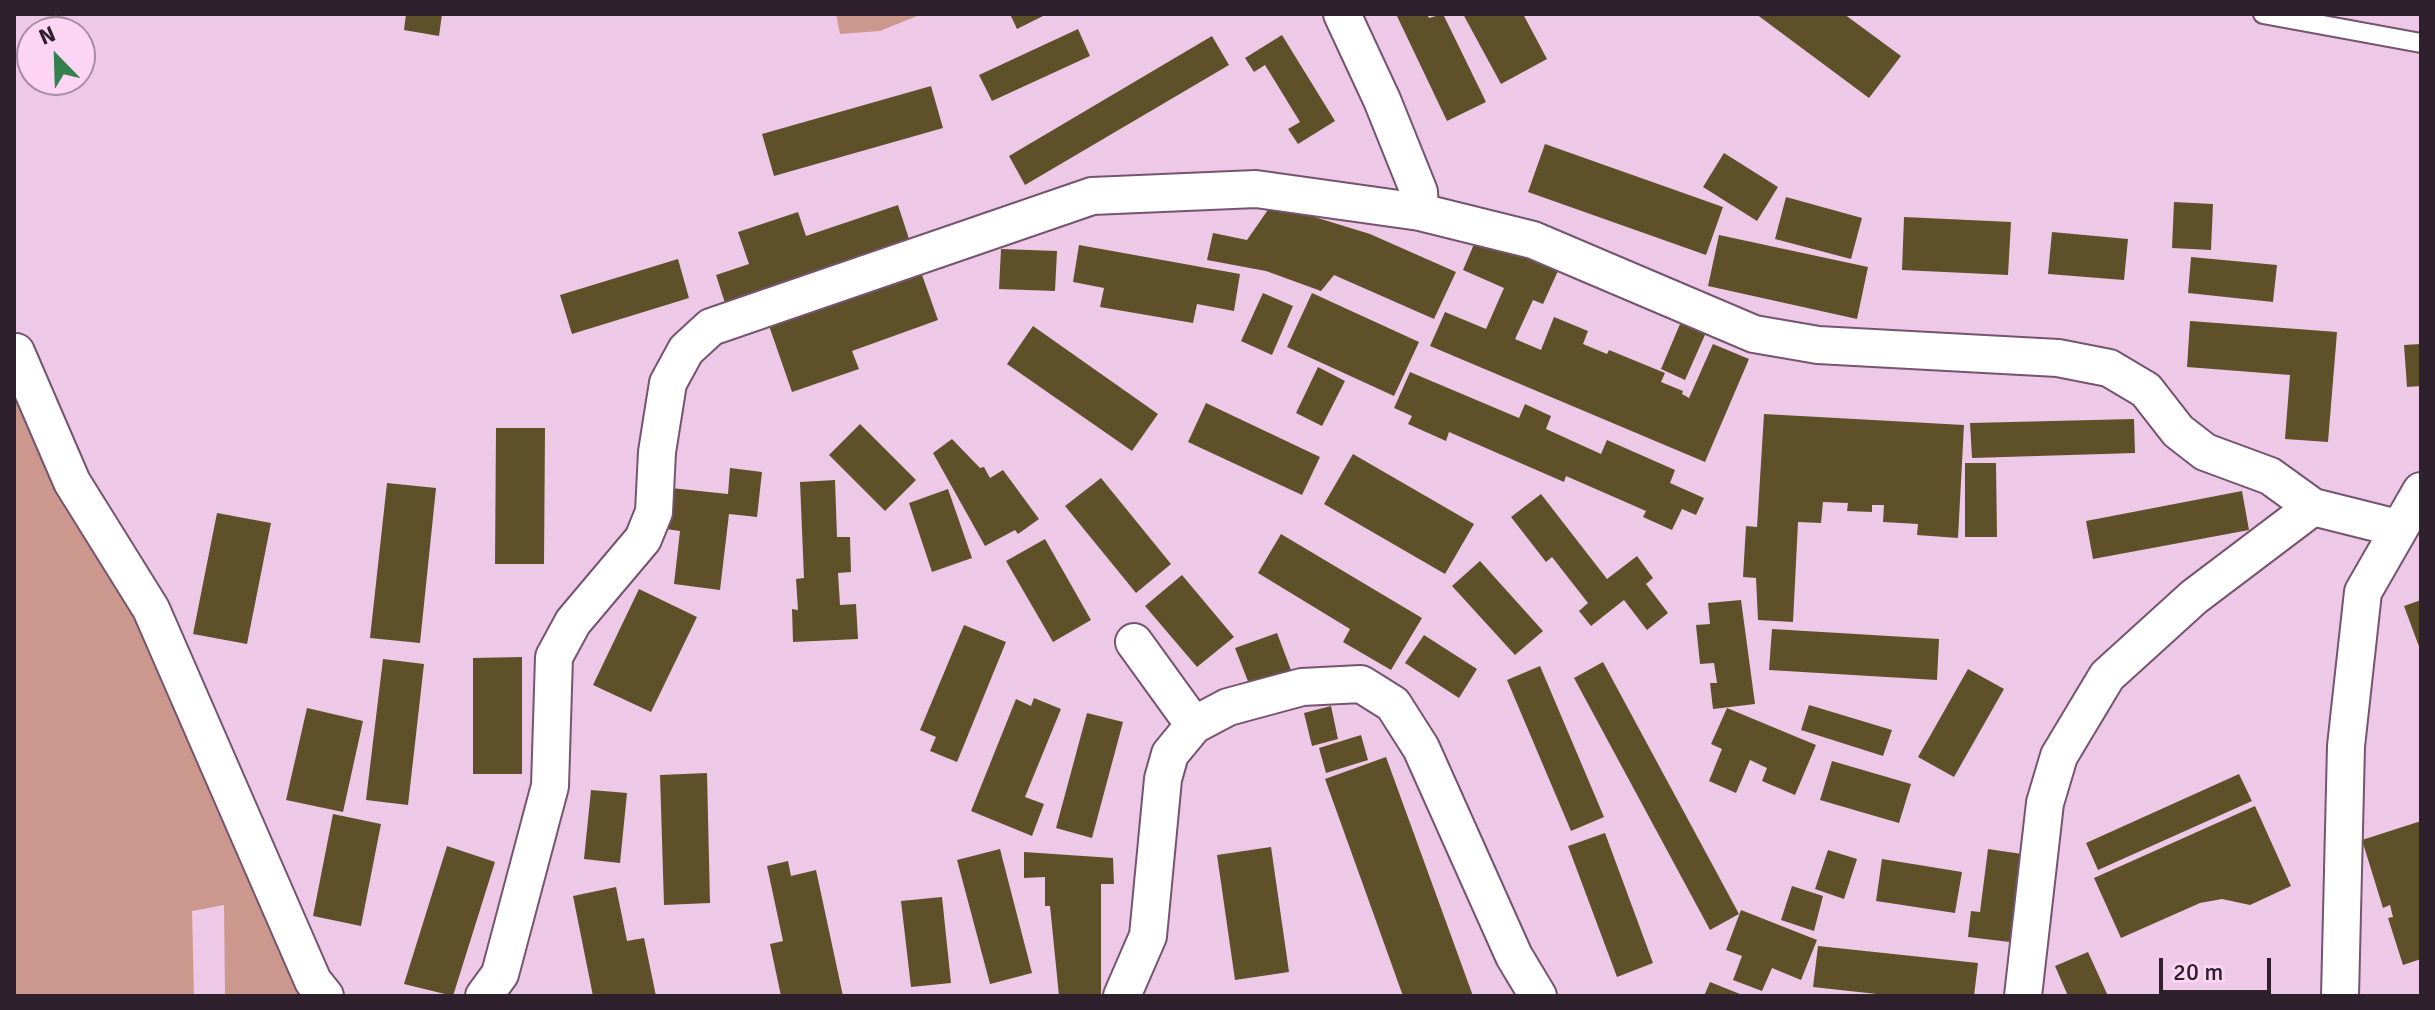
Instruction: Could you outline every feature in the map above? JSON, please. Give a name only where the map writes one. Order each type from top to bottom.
[{"type":"street","points":[[1342,14],[1414,178],[1420,212]]},
{"type":"street","points":[[484,996],[500,974],[550,786],[554,657],[573,622],[618,573],[643,539],[654,512],[657,452],[668,383],[686,350],[711,327],[1092,196],[1256,189],[1420,212],[1533,240],[1754,334],[1818,345],[2058,358],[2109,368],[2146,390],[2178,431],[2205,452],[2270,476],[2313,507],[2397,528]]},
{"type":"street","points":[[16,352],[72,482],[151,609],[313,981],[325,996]]},
{"type":"street","points":[[2340,996],[2346,746],[2363,592],[2421,491]]},
{"type":"street","points":[[2023,996],[2045,803],[2059,756],[2077,722],[2107,676],[2132,651],[2194,597],[2313,507]]},
{"type":"street","points":[[1134,642],[1194,725]]},
{"type":"street","points":[[1122,996],[1148,936],[1163,779],[1170,754],[1194,725],[1228,707],[1302,687],[1361,684],[1393,704],[1421,748],[1514,956],[1538,996]]},
{"type":"lane","points":[[2263,14],[2421,43]]},
{"type":"shaded area","points":[[836,14],[922,14],[880,31],[840,34]]},
{"type":"shaded area","points":[[14,373],[155,655],[310,996],[225,996],[224,905],[192,911],[194,996],[14,996]]},
{"type":"building","points":[[406,14],[442,14],[439,36],[404,30]]},
{"type":"building","points":[[1010,14],[1047,14],[1017,29]]},
{"type":"building","points":[[1396,14],[1427,14],[1429,18],[1443,14],[1486,102],[1447,121]]},
{"type":"building","points":[[1463,14],[1523,14],[1547,59],[1501,84]]},
{"type":"building","points":[[1756,14],[1844,14],[1901,56],[1869,98]]},
{"type":"building","points":[[1078,29],[1090,56],[992,101],[979,75]]},
{"type":"building","points":[[1282,35],[1335,121],[1298,144],[1288,129],[1300,122],[1265,65],[1254,72],[1245,58]]},
{"type":"building","points":[[1212,36],[1229,65],[1025,185],[1009,156]]},
{"type":"building","points":[[931,86],[943,128],[774,176],[762,134]]},
{"type":"building","points":[[1545,144],[1723,207],[1706,255],[1528,192]]},
{"type":"building","points":[[1724,153],[1778,187],[1757,221],[1703,187]]},
{"type":"building","points":[[1786,197],[1862,218],[1851,259],[1775,239]]},
{"type":"building","points":[[2174,202],[2213,204],[2211,250],[2172,248]]},
{"type":"building","points":[[1272,204],[1370,234],[1456,272],[1434,319],[1334,275],[1321,291],[1266,271],[1207,260],[1213,233],[1247,240]]},
{"type":"building","points":[[898,205],[911,245],[726,306],[716,275],[749,264],[738,232],[798,212],[806,236]]},
{"type":"building","points":[[1904,217],[2011,222],[2008,275],[1902,270]]},
{"type":"building","points":[[2052,232],[2128,239],[2124,280],[2048,274]]},
{"type":"building","points":[[1719,235],[1868,267],[1857,319],[1708,286]]},
{"type":"building","points":[[1477,237],[1558,271],[1543,304],[1533,300],[1515,339],[1541,350],[1554,317],[1588,331],[1583,344],[1607,354],[1609,350],[1665,373],[1661,382],[1683,391],[1682,394],[1689,398],[1713,344],[1749,359],[1705,462],[1430,346],[1445,312],[1486,329],[1504,288],[1463,270]]},
{"type":"building","points":[[1079,245],[1240,274],[1234,311],[1197,304],[1193,323],[1100,307],[1104,288],[1073,282]]},
{"type":"building","points":[[1001,249],[1057,251],[1055,291],[999,289]]},
{"type":"building","points":[[2191,257],[2277,265],[2273,302],[2188,293]]},
{"type":"building","points":[[678,259],[689,298],[572,334],[560,295]]},
{"type":"building","points":[[921,272],[938,320],[852,351],[859,369],[792,392],[766,317]]},
{"type":"building","points":[[1263,293],[1293,306],[1272,355],[1241,341]]},
{"type":"building","points":[[1312,293],[1419,342],[1394,396],[1287,347]]},
{"type":"building","points":[[1683,317],[1708,328],[1685,380],[1661,369]]},
{"type":"building","points":[[2190,321],[2337,332],[2328,442],[2285,439],[2290,375],[2187,367]]},
{"type":"building","points":[[1033,326],[1158,414],[1132,451],[1007,364]]},
{"type":"building","points":[[2421,344],[2421,386],[2407,387],[2404,345]]},
{"type":"building","points":[[1318,367],[1345,381],[1322,426],[1296,413]]},
{"type":"building","points":[[1410,372],[1519,418],[1525,404],[1551,416],[1546,429],[1601,454],[1607,440],[1675,470],[1670,483],[1704,498],[1696,515],[1682,509],[1672,530],[1643,517],[1646,511],[1566,476],[1564,482],[1449,432],[1446,441],[1408,424],[1412,416],[1394,408]]},
{"type":"building","points":[[1206,403],[1320,457],[1302,495],[1188,442]]},
{"type":"building","points":[[1764,414],[1964,425],[1958,538],[1917,535],[1918,524],[1883,522],[1884,505],[1872,505],[1872,512],[1847,511],[1848,503],[1823,502],[1821,523],[1798,522],[1793,622],[1758,620],[1756,578],[1743,577],[1746,526],[1757,527]]},
{"type":"building","points":[[2134,419],[2135,453],[1972,458],[1970,423]]},
{"type":"building","points":[[860,424],[916,480],[885,511],[829,455]]},
{"type":"building","points":[[496,428],[545,428],[544,564],[495,564]]},
{"type":"building","points":[[952,439],[980,468],[984,467],[990,478],[1003,470],[1039,519],[1018,534],[1015,530],[985,546],[933,453]]},
{"type":"building","points":[[1353,454],[1474,524],[1445,574],[1324,504]]},
{"type":"building","points":[[1965,463],[1996,463],[1997,537],[1965,537]]},
{"type":"building","points":[[730,468],[762,472],[757,517],[729,514],[720,590],[674,584],[680,531],[666,529],[671,488],[728,494]]},
{"type":"building","points":[[1101,478],[1171,564],[1136,593],[1065,506]]},
{"type":"building","points":[[835,480],[837,537],[850,537],[851,572],[838,573],[840,605],[856,604],[858,639],[793,642],[792,609],[798,610],[796,579],[804,578],[800,482]]},
{"type":"building","points":[[387,483],[436,488],[420,643],[370,638]]},
{"type":"building","points":[[948,489],[972,558],[932,572],[909,503]]},
{"type":"building","points":[[2242,491],[2249,530],[2093,559],[2086,521]]},
{"type":"building","points":[[1541,494],[1607,579],[1637,556],[1653,578],[1646,584],[1668,613],[1647,630],[1624,600],[1591,626],[1579,611],[1588,603],[1552,557],[1546,562],[1511,517]]},
{"type":"building","points":[[217,513],[271,523],[247,644],[193,634]]},
{"type":"building","points":[[1281,534],[1422,618],[1391,670],[1343,642],[1350,629],[1258,573]]},
{"type":"building","points":[[1045,539],[1091,620],[1053,642],[1006,561]]},
{"type":"building","points":[[1480,561],[1543,631],[1515,655],[1452,586]]},
{"type":"building","points":[[1182,575],[1234,637],[1197,667],[1145,606]]},
{"type":"building","points":[[639,589],[697,617],[651,712],[593,685]]},
{"type":"building","points":[[1741,600],[1755,704],[1713,709],[1710,683],[1717,683],[1714,663],[1700,664],[1696,625],[1710,624],[1708,603]]},
{"type":"building","points":[[2421,600],[2421,652],[2404,606]]},
{"type":"building","points":[[964,625],[1006,642],[957,762],[930,751],[936,737],[920,730]]},
{"type":"building","points":[[1772,629],[1939,639],[1937,680],[1769,670]]},
{"type":"building","points":[[1277,633],[1294,678],[1249,684],[1235,648]]},
{"type":"building","points":[[1424,635],[1477,669],[1459,698],[1405,663]]},
{"type":"building","points":[[522,657],[522,774],[473,774],[473,658]]},
{"type":"building","points":[[383,659],[424,664],[408,805],[366,800]]},
{"type":"building","points":[[1603,662],[1739,914],[1710,930],[1574,678]]},
{"type":"building","points":[[1540,666],[1604,817],[1571,831],[1507,680]]},
{"type":"building","points":[[1968,669],[2004,689],[1954,777],[1918,757]]},
{"type":"building","points":[[1034,698],[1061,709],[1025,797],[1044,804],[1032,836],[971,811],[1016,699],[1031,706]]},
{"type":"building","points":[[1809,705],[1892,730],[1883,756],[1801,730]]},
{"type":"building","points":[[1331,706],[1338,739],[1312,746],[1304,713]]},
{"type":"building","points":[[307,708],[363,721],[343,812],[286,800]]},
{"type":"building","points":[[1727,708],[1816,745],[1795,795],[1762,781],[1767,768],[1750,760],[1736,793],[1709,781],[1722,749],[1711,744]]},
{"type":"building","points":[[1087,713],[1123,722],[1092,838],[1056,828]]},
{"type":"building","points":[[1361,735],[1368,760],[1326,773],[1319,748]]},
{"type":"building","points":[[1386,757],[1473,996],[1403,996],[1325,779]]},
{"type":"building","points":[[1832,761],[1911,784],[1899,823],[1820,800]]},
{"type":"building","points":[[707,773],[710,903],[664,905],[660,775]]},
{"type":"building","points":[[2239,774],[2252,801],[2098,870],[2086,843]]},
{"type":"building","points":[[591,790],[627,793],[620,863],[584,859]]},
{"type":"building","points":[[2255,806],[2291,886],[2250,905],[2222,899],[2200,903],[2121,938],[2094,878]]},
{"type":"building","points":[[333,814],[381,824],[361,926],[313,916]]},
{"type":"building","points":[[2421,821],[2421,959],[2403,965],[2388,918],[2393,917],[2390,905],[2383,908],[2362,840]]},
{"type":"building","points":[[1605,833],[1653,963],[1617,977],[1568,846]]},
{"type":"building","points":[[447,846],[495,862],[453,996],[404,984]]},
{"type":"building","points":[[1271,847],[1289,972],[1235,980],[1217,855]]},
{"type":"building","points":[[1000,849],[1032,973],[990,984],[957,860]]},
{"type":"building","points":[[1988,849],[2022,854],[2010,942],[1968,937],[1971,911],[1980,912]]},
{"type":"building","points":[[1828,850],[1857,859],[1844,899],[1815,889]]},
{"type":"building","points":[[1024,852],[1113,858],[1114,884],[1101,884],[1101,996],[1059,996],[1050,906],[1045,906],[1045,877],[1024,878]]},
{"type":"building","points":[[1882,859],[1962,872],[1955,913],[1876,901]]},
{"type":"building","points":[[788,861],[791,876],[816,870],[843,996],[781,996],[770,944],[783,941],[767,866]]},
{"type":"building","points":[[1792,886],[1823,896],[1814,931],[1781,920]]},
{"type":"building","points":[[616,887],[627,941],[644,938],[656,996],[593,996],[573,896]]},
{"type":"building","points":[[942,897],[951,983],[911,987],[901,901]]},
{"type":"building","points":[[1741,910],[1817,940],[1801,980],[1772,968],[1762,991],[1733,980],[1742,956],[1726,950]]},
{"type":"building","points":[[1818,946],[1978,963],[1974,996],[1895,996],[1813,987]]},
{"type":"building","points":[[2088,952],[2108,996],[2068,996],[2055,966]]},
{"type":"building","points":[[1710,982],[1745,996],[1704,996]]}]
